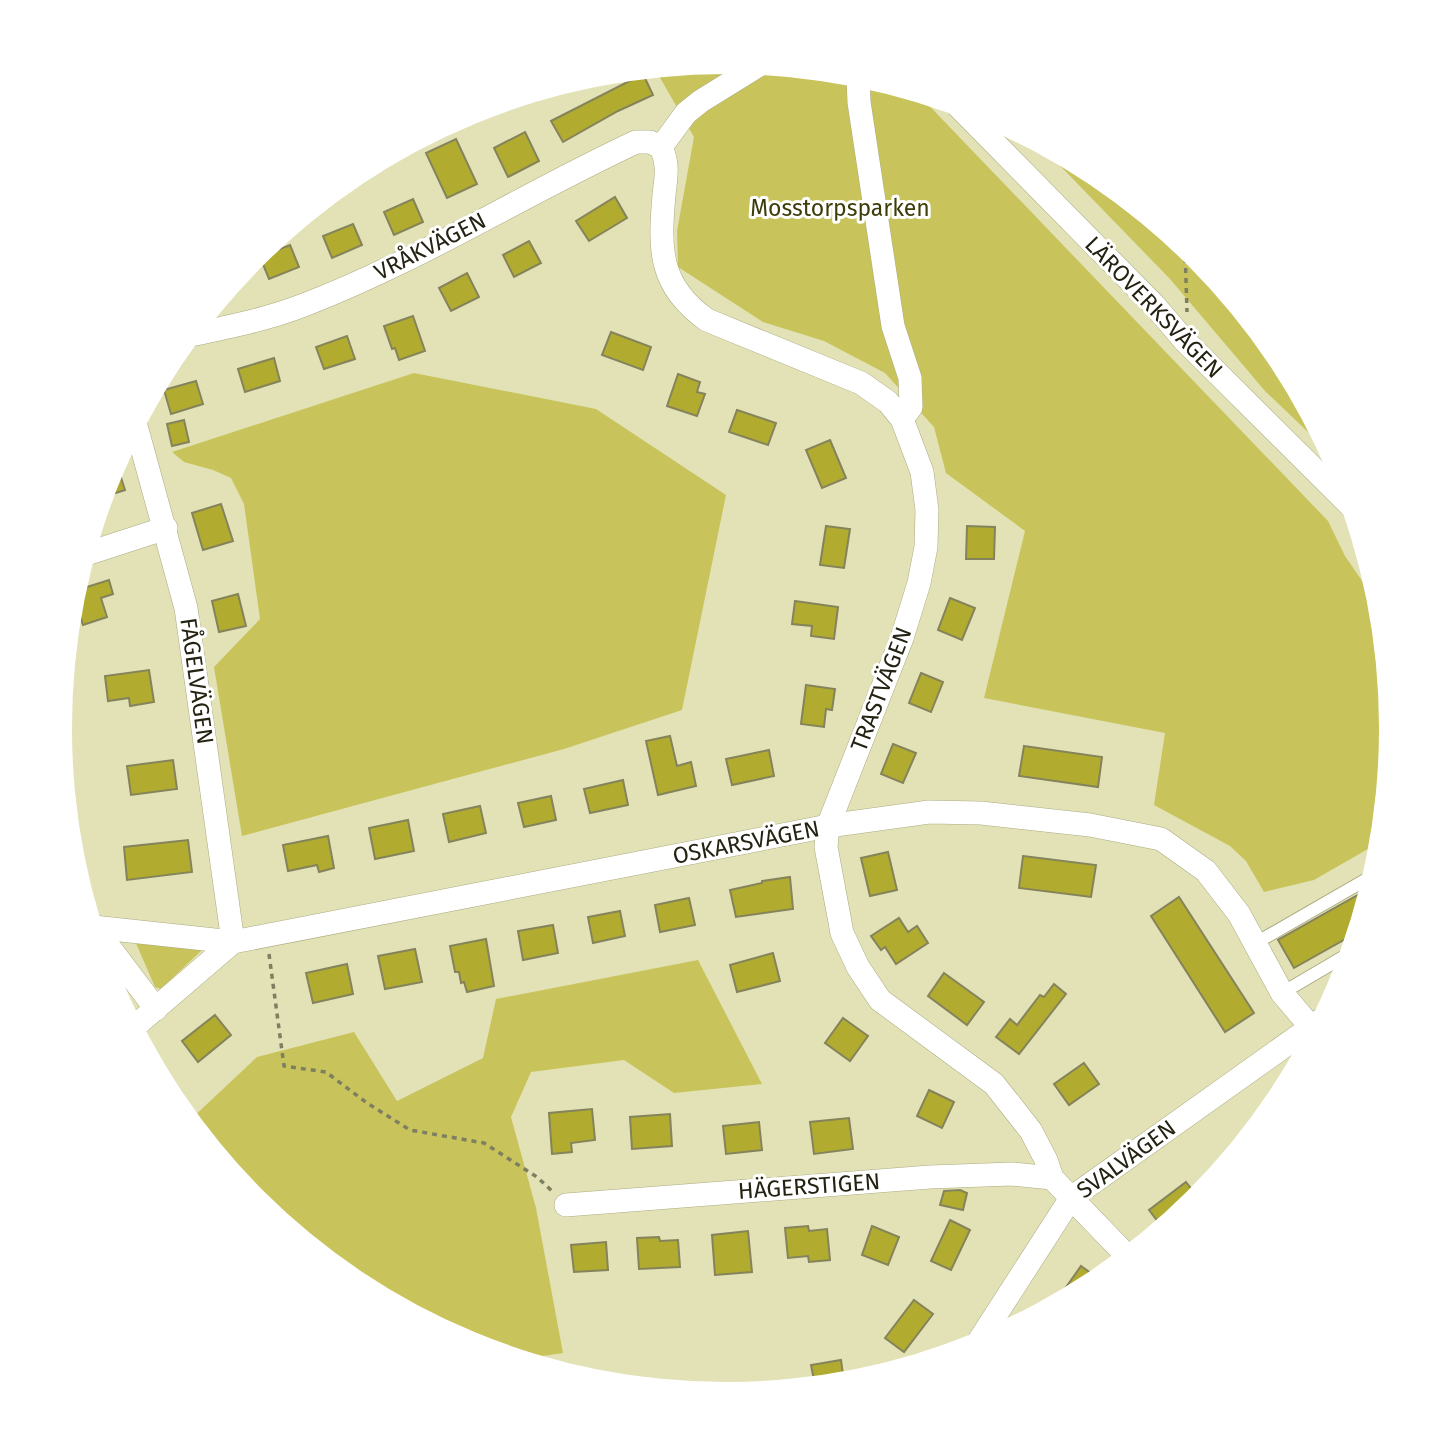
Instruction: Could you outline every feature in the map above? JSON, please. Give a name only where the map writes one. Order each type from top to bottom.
[{"type":"street","points":[[661,147],[686,113],[743,75]]},
{"type":"street","points":[[858,88],[893,326],[910,378],[911,407],[902,419]]},
{"type":"street","name":"LÄROVERKSVÄGEN","points":[[976,124],[1155,306],[1184,340],[1333,488]]},
{"type":"street","name":"VRÅKVÄGEN","points":[[206,332],[246,323],[314,302],[352,286],[636,142],[650,142],[661,147]]},
{"type":"street","name":"TRASTVÄGEN","points":[[661,147],[667,161],[662,224],[664,260],[670,281],[689,307],[707,320],[861,383],[888,402],[902,419],[913,441],[922,472],[927,510],[926,547],[919,583],[902,638],[828,825],[826,847],[842,933],[858,967],[880,1000],[994,1084],[1031,1131],[1052,1178],[1120,1249]]},
{"type":"street","name":"FÅGELVÄGEN","points":[[140,438],[186,608],[233,942]]},
{"type":"street","points":[[96,551],[166,528]]},
{"type":"street","name":"OSKARSVÄGEN","points":[[103,928],[233,942],[828,825],[929,812],[981,813],[1090,825],[1161,839],[1206,871],[1239,914],[1282,993],[1311,1019]]},
{"type":"street","points":[[141,1021],[233,942]]},
{"type":"street","name":"OSKARSVÄGEN","points":[[110,948],[156,1009]]},
{"type":"street","name":"SVALVÄGEN","points":[[988,1326],[1071,1198],[1305,1031]]},
{"type":"street","name":"HÄGERSTIGEN","points":[[566,1205],[930,1177],[1012,1174],[1052,1178]]},
{"type":"lane","points":[[1255,944],[1360,883]]},
{"type":"lane","points":[[1282,993],[1336,961]]},
{"type":"path","points":[[1184,340],[1187,314],[1185,264]]},
{"type":"path","points":[[266,935],[284,1066],[326,1072],[367,1103],[410,1130],[484,1143],[537,1177],[566,1205]]},
{"type":"green space","name":"Mosstorpsparken","points":[[726,74],[811,80],[853,87],[931,108],[1328,521],[1345,556],[1362,581],[1374,643],[1378,685],[1378,771],[1368,849],[1314,880],[1264,892],[1246,861],[1230,846],[1154,805],[1165,733],[984,698],[1025,531],[946,473],[934,427],[885,373],[824,341],[763,322],[678,267],[677,231],[694,137],[660,78]]},
{"type":"green space","points":[[1063,168],[1089,184],[1157,236],[1217,297],[1269,365],[1309,433],[1265,391],[1170,279]]},
{"type":"green space","points":[[414,373],[596,409],[726,495],[682,710],[564,749],[242,836],[214,667],[260,619],[244,504],[231,478],[184,462],[172,452]]},
{"type":"green space","points":[[135,941],[203,949],[161,989],[155,987]]},
{"type":"green space","points":[[698,960],[762,1084],[674,1093],[624,1060],[531,1072],[511,1117],[536,1208],[563,1353],[545,1356],[475,1332],[436,1314],[362,1272],[294,1220],[263,1190],[198,1113],[257,1057],[354,1032],[397,1101],[483,1058],[496,999]]},
{"type":"building","points":[[646,79],[653,95],[563,142],[551,121],[627,82]]},
{"type":"building","points":[[525,132],[539,161],[508,177],[494,148]]},
{"type":"building","points":[[456,139],[477,184],[447,198],[426,153]]},
{"type":"building","points":[[615,197],[627,218],[589,241],[576,221]]},
{"type":"building","points":[[413,199],[423,222],[394,235],[384,212]]},
{"type":"building","points":[[353,224],[362,245],[332,258],[323,236]]},
{"type":"building","points":[[529,241],[541,263],[514,277],[503,255]]},
{"type":"building","points":[[290,245],[299,267],[269,279],[263,266],[281,249]]},
{"type":"building","points":[[467,273],[479,297],[451,311],[439,288]]},
{"type":"building","points":[[413,316],[425,351],[399,360],[384,326]]},
{"type":"building","points":[[611,332],[651,347],[643,370],[602,355]]},
{"type":"building","points":[[347,336],[355,359],[324,369],[316,347]]},
{"type":"building","points":[[274,358],[280,381],[245,392],[238,369]]},
{"type":"building","points":[[678,374],[700,382],[697,392],[705,394],[697,416],[667,406]]},
{"type":"building","points":[[196,381],[203,404],[171,414],[165,392]]},
{"type":"building","points":[[737,410],[776,423],[768,445],[729,432]]},
{"type":"building","points":[[184,420],[189,442],[172,446],[167,424]]},
{"type":"building","points":[[830,440],[846,478],[822,488],[806,450]]},
{"type":"building","points":[[122,479],[125,490],[116,493]]},
{"type":"building","points":[[221,504],[233,541],[203,550],[192,513]]},
{"type":"building","points":[[826,526],[850,529],[844,568],[820,565]]},
{"type":"building","points":[[967,526],[995,527],[994,559],[966,559]]},
{"type":"building","points":[[109,580],[113,594],[101,598],[107,617],[83,625],[81,619],[87,587]]},
{"type":"building","points":[[238,594],[246,626],[219,632],[212,601]]},
{"type":"building","points":[[950,598],[975,608],[962,640],[938,630]]},
{"type":"building","points":[[795,601],[838,607],[834,639],[811,636],[812,626],[792,624]]},
{"type":"building","points":[[149,670],[154,702],[130,706],[129,698],[108,701],[105,676]]},
{"type":"building","points":[[921,673],[943,682],[931,712],[909,703]]},
{"type":"building","points":[[806,685],[835,689],[832,710],[826,709],[824,727],[801,724]]},
{"type":"building","points":[[670,736],[677,766],[691,762],[696,786],[658,795],[646,741]]},
{"type":"building","points":[[893,744],[916,753],[903,783],[881,774]]},
{"type":"building","points":[[1024,746],[1102,757],[1098,787],[1019,776]]},
{"type":"building","points":[[769,750],[774,776],[732,785],[726,759]]},
{"type":"building","points":[[173,760],[177,789],[131,795],[127,766]]},
{"type":"building","points":[[623,780],[628,805],[590,813],[584,789]]},
{"type":"building","points":[[551,796],[556,820],[524,827],[518,803]]},
{"type":"building","points":[[480,806],[486,833],[449,842],[443,814]]},
{"type":"building","points":[[408,820],[414,851],[375,859],[369,828]]},
{"type":"building","points":[[328,836],[334,868],[319,872],[317,865],[288,871],[283,845]]},
{"type":"building","points":[[188,840],[192,872],[127,880],[124,847]]},
{"type":"building","points":[[888,852],[897,890],[870,896],[861,858]]},
{"type":"building","points":[[1023,856],[1096,865],[1091,897],[1019,888]]},
{"type":"building","points":[[790,877],[793,909],[736,917],[730,890]]},
{"type":"building","points":[[1357,895],[1344,940],[1294,968],[1278,940]]},
{"type":"building","points":[[1179,897],[1254,1013],[1225,1032],[1151,916]]},
{"type":"building","points":[[689,898],[695,925],[660,932],[655,905]]},
{"type":"building","points":[[620,911],[625,936],[593,943],[588,917]]},
{"type":"building","points":[[899,918],[908,932],[917,926],[928,943],[896,964],[885,947],[881,950],[871,936]]},
{"type":"building","points":[[553,925],[558,953],[523,960],[518,931]]},
{"type":"building","points":[[486,939],[494,986],[467,992],[464,982],[461,983],[459,972],[455,972],[450,946]]},
{"type":"building","points":[[415,949],[422,982],[385,989],[378,956]]},
{"type":"building","points":[[773,953],[780,981],[737,992],[730,965]]},
{"type":"building","points":[[347,964],[353,994],[313,1003],[306,973]]},
{"type":"building","points":[[944,973],[984,1002],[967,1025],[928,996]]},
{"type":"building","points":[[1054,984],[1066,994],[1019,1054],[996,1037],[1010,1019],[1017,1025],[1040,995],[1044,997]]},
{"type":"building","points":[[215,1015],[231,1035],[198,1062],[182,1041]]},
{"type":"building","points":[[843,1018],[868,1036],[850,1061],[825,1043]]},
{"type":"building","points":[[1084,1063],[1099,1084],[1069,1105],[1054,1084]]},
{"type":"building","points":[[929,1090],[954,1102],[942,1128],[917,1116]]},
{"type":"building","points":[[592,1109],[595,1140],[571,1143],[572,1152],[552,1154],[549,1113]]},
{"type":"building","points":[[670,1114],[672,1146],[632,1149],[630,1117]]},
{"type":"building","points":[[849,1118],[853,1149],[814,1154],[810,1122]]},
{"type":"building","points":[[759,1122],[762,1150],[726,1154],[723,1126]]},
{"type":"building","points":[[1186,1182],[1190,1187],[1157,1220],[1149,1210]]},
{"type":"building","points":[[960,1190],[967,1193],[963,1210],[940,1205],[944,1191]]},
{"type":"building","points":[[950,1220],[970,1230],[951,1270],[931,1261]]},
{"type":"building","points":[[808,1226],[809,1231],[827,1229],[830,1260],[809,1262],[808,1256],[788,1258],[785,1228]]},
{"type":"building","points":[[872,1226],[899,1237],[888,1265],[862,1255]]},
{"type":"building","points":[[748,1231],[752,1272],[715,1275],[712,1235]]},
{"type":"building","points":[[659,1237],[660,1241],[678,1240],[680,1267],[639,1269],[637,1238]]},
{"type":"building","points":[[606,1242],[608,1270],[574,1272],[571,1245]]},
{"type":"building","points":[[1081,1266],[1089,1272],[1089,1272],[1068,1285]]},
{"type":"building","points":[[914,1300],[933,1314],[904,1352],[885,1338]]},
{"type":"building","points":[[841,1360],[842,1371],[813,1376],[811,1365]]}]
